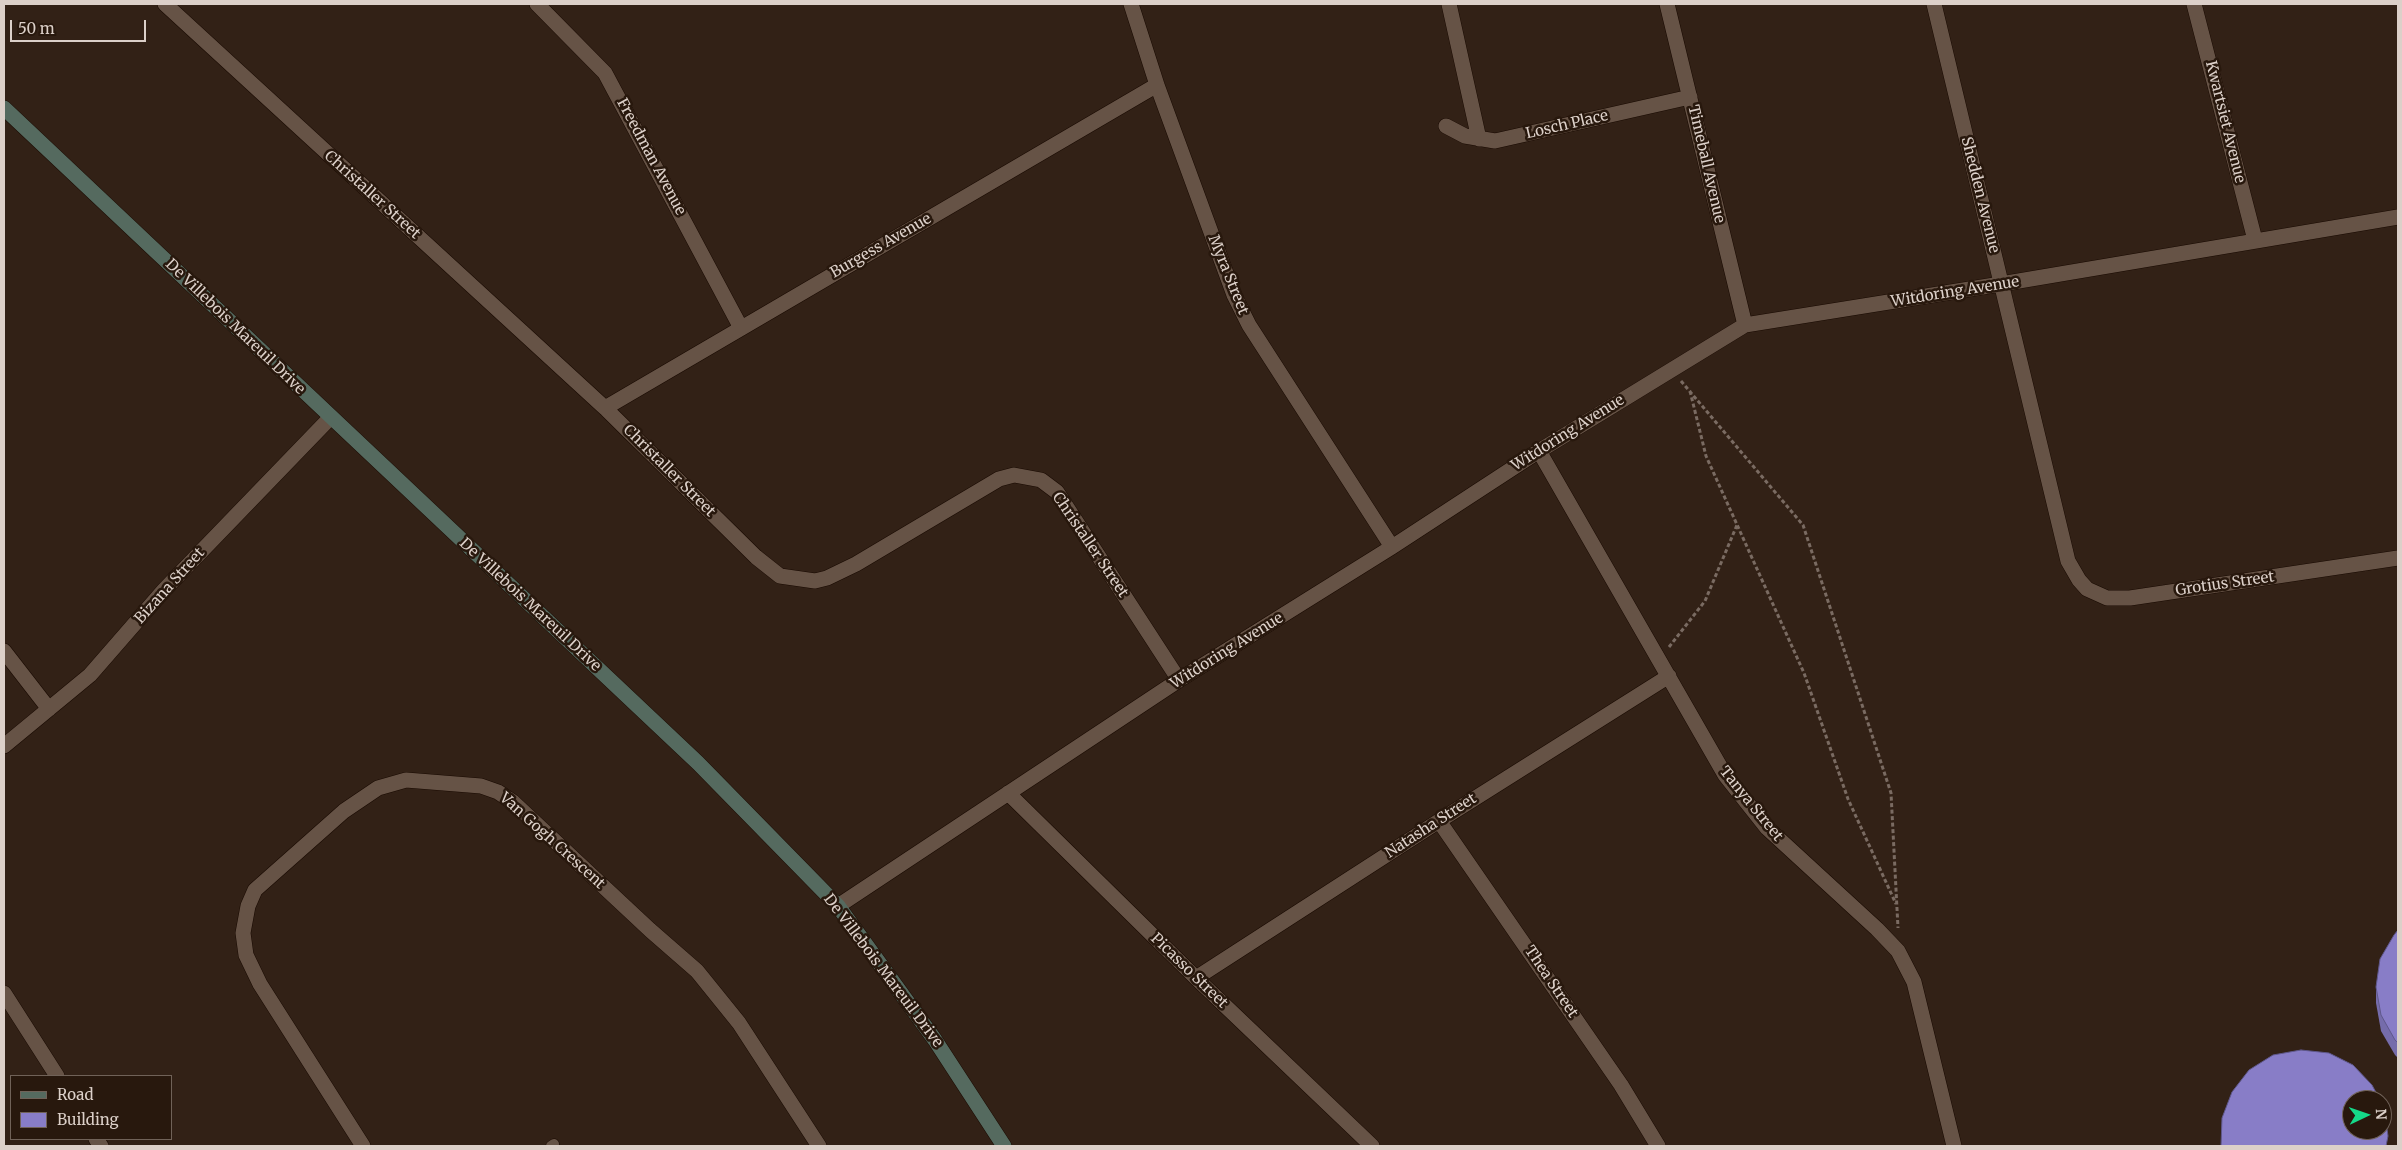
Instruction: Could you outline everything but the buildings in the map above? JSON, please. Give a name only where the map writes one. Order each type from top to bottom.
[{"type":"main road","name":"De Villebois Mareuil Drive","points":[[4,108],[330,418],[698,762],[838,906],[935,1040],[1004,1146]]},
{"type":"street","name":"Christaller Street","points":[[165,4],[605,408],[756,557],[780,576],[815,581],[856,564],[999,478],[1014,475],[1041,480],[1057,492],[1179,680]]},
{"type":"street","name":"Freedman Avenue","points":[[537,4],[605,73],[741,328]]},
{"type":"street","name":"Myra Street","points":[[1131,4],[1157,85],[1234,295],[1249,325],[1392,547]]},
{"type":"street","points":[[1449,4],[1479,139]]},
{"type":"street","name":"Timeball Avenue","points":[[1667,4],[1745,325]]},
{"type":"street","name":"Shedden Avenue","points":[[1934,4],[2068,561]]},
{"type":"street","name":"Kwartsiet Avenue","points":[[2194,4],[2255,240]]},
{"type":"street","name":"Burgess Avenue","points":[[605,408],[1157,85]]},
{"type":"street","name":"Losch Place","points":[[1446,126],[1465,136],[1495,141],[1690,98]]},
{"type":"street","name":"Witdoring Avenue","points":[[838,906],[1179,680],[1392,547],[1539,450],[1745,325],[2398,217]]},
{"type":"street","name":"Bizana Street","points":[[4,746],[90,675],[164,590],[330,418]]},
{"type":"street","name":"Tanya Street","points":[[1539,450],[1725,775],[1767,828],[1877,929],[1898,951],[1914,982],[1954,1146]]},
{"type":"street","name":"Grotius Street","points":[[2068,561],[2078,580],[2087,589],[2107,598],[2123,598],[2398,558]]},
{"type":"street","points":[[4,651],[49,709]]},
{"type":"street","name":"Natasha Street","points":[[1196,978],[1439,820],[1669,676]]},
{"type":"street","name":"Van Gogh Crescent","points":[[363,1146],[260,984],[246,955],[243,933],[248,906],[255,890],[344,811],[378,788],[406,780],[481,786],[498,792],[514,802],[650,930],[697,971],[739,1023],[819,1146]]},
{"type":"street","name":"Picasso Street","points":[[1008,793],[1196,978],[1372,1146]]},
{"type":"street","name":"Thea Street","points":[[1439,820],[1615,1076],[1658,1146]]},
{"type":"street","points":[[4,993],[56,1075]]},
{"type":"path","points":[[1670,370],[1689,388],[1803,524],[1891,793],[1898,951]]},
{"type":"path","points":[[1689,388],[1706,456],[1804,673],[1848,799],[1897,906]]},
{"type":"path","points":[[1658,655],[1672,645],[1706,601],[1737,524]]}]
